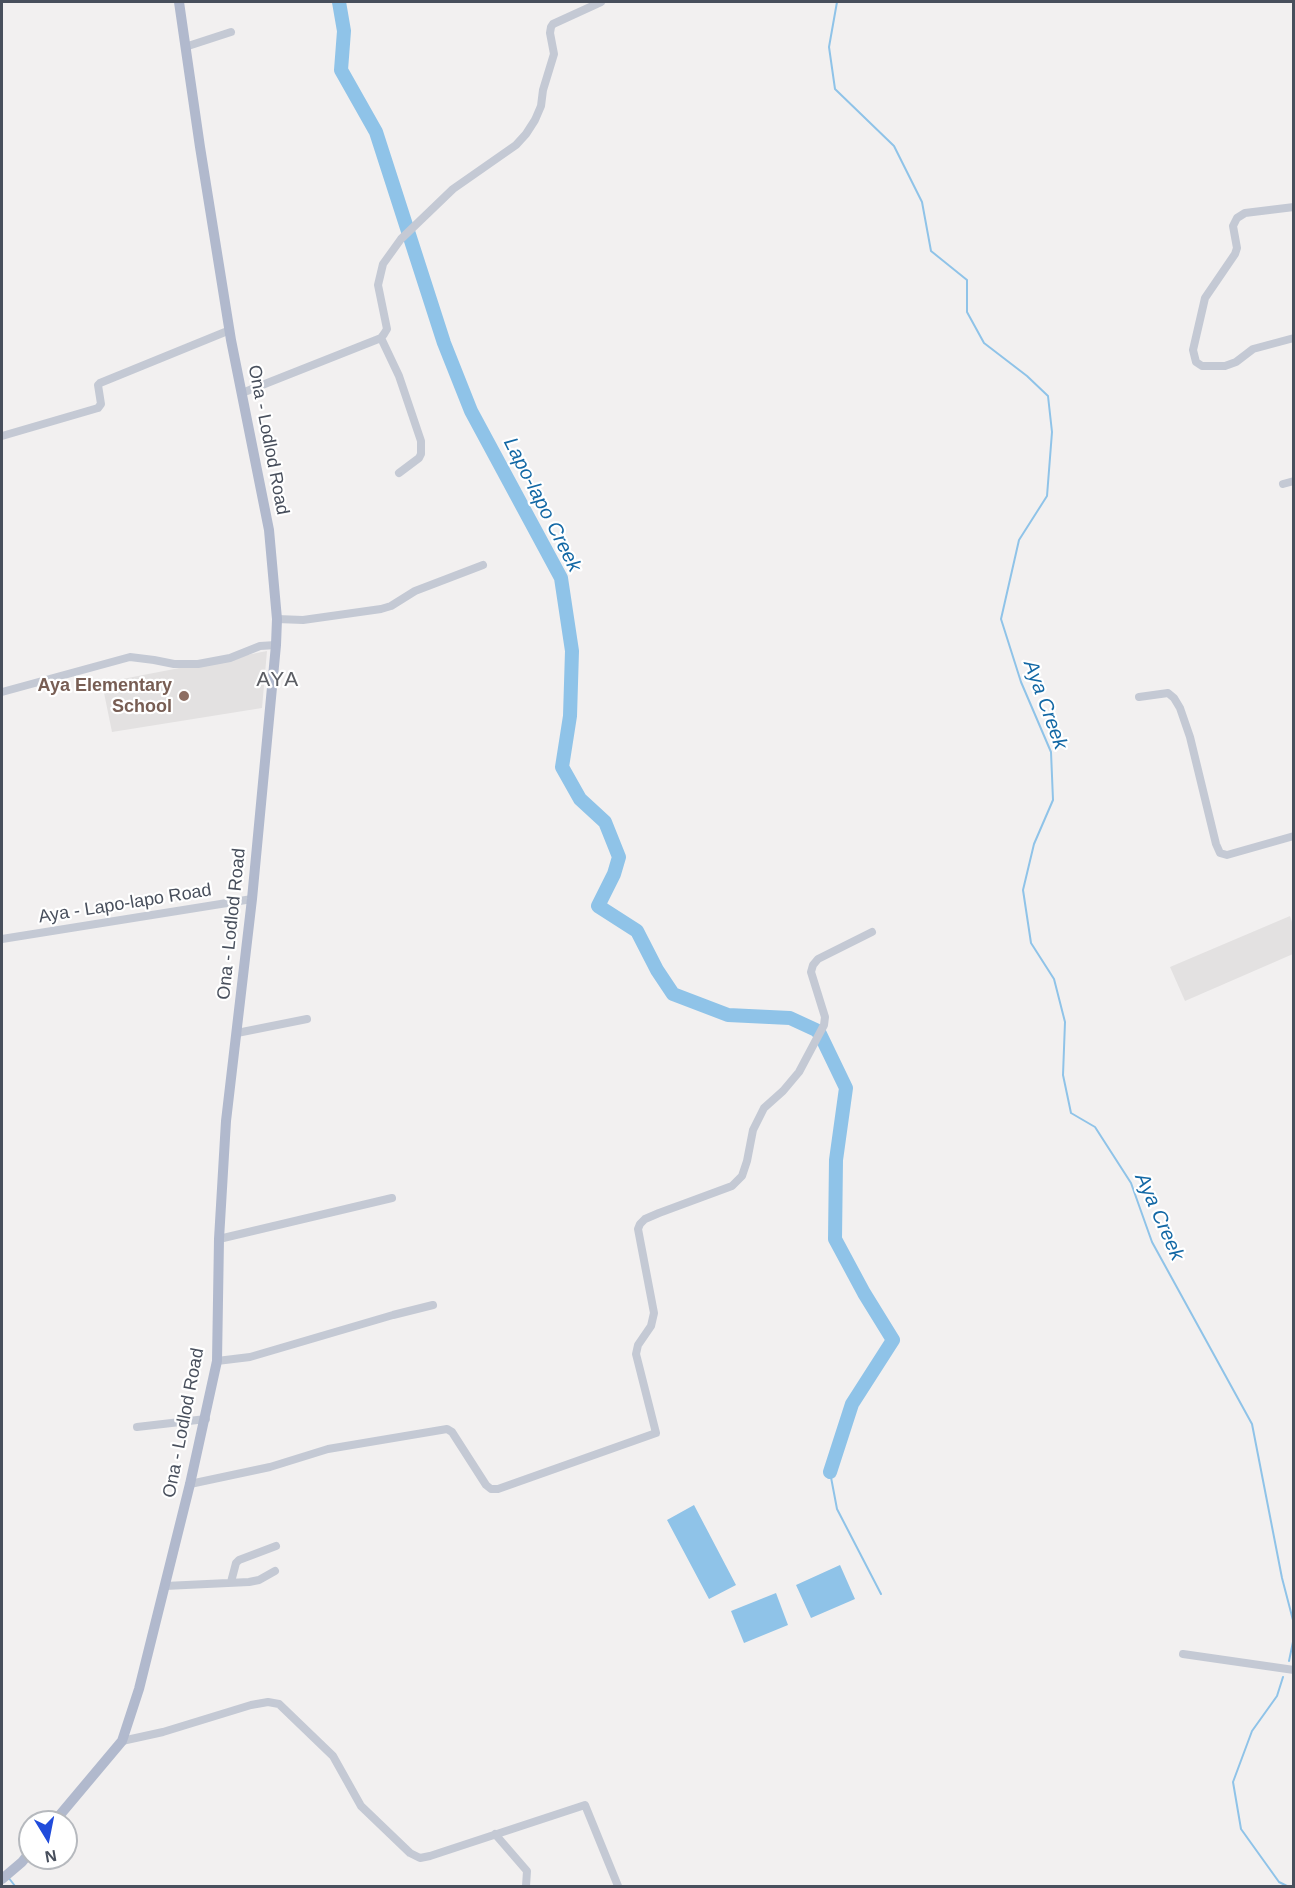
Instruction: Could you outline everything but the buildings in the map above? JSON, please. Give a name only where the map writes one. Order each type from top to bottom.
[{"type":"main road","name":"Ona - Lodlod Road","points":[[64,1810],[122,1741],[139,1689],[165,1586],[206,1419],[217,1361],[219,1239],[226,1121],[252,899],[276,645],[277,619],[269,530],[230,330],[179,2]]},
{"type":"main road","points":[[2,1879],[18,1865]]},
{"type":"street","points":[[242,393],[381,338],[387,329],[378,285],[383,264],[401,239],[453,189],[516,145],[526,134],[541,106],[543,90],[554,54],[551,27],[601,2]]},
{"type":"street","points":[[185,46],[231,32]]},
{"type":"street","points":[[1293,207],[1245,213],[1237,218],[1233,226],[1237,248],[1204,298],[1193,350],[1196,362],[1202,366],[1225,366],[1236,362],[1253,349],[1293,338]]},
{"type":"street","points":[[2,436],[98,408],[101,404],[98,385],[100,383],[230,330]]},
{"type":"street","points":[[381,338],[399,376],[421,441],[419,458],[399,473]]},
{"type":"street","points":[[1282,484],[1293,481]]},
{"type":"street","points":[[277,619],[303,620],[381,609],[391,606],[415,591],[483,565]]},
{"type":"street","points":[[2,692],[119,659],[137,657],[174,664],[198,664],[230,658],[260,646],[276,645]]},
{"type":"street","points":[[1139,697],[1168,693],[1180,708],[1190,737],[1220,853],[1227,855],[1293,836]]},
{"type":"street","name":"Aya - Lapo-lapo Road","points":[[2,939],[252,899]]},
{"type":"street","points":[[190,1484],[270,1467],[328,1449],[447,1429],[452,1432],[486,1485],[490,1489],[498,1489],[656,1433],[636,1354],[638,1346],[651,1326],[654,1313],[638,1229],[640,1224],[645,1219],[659,1213],[732,1186],[742,1176],[753,1130],[764,1108],[799,1072],[824,1024],[825,1017],[811,972],[813,965],[818,959],[872,932]]},
{"type":"street","points":[[237,1033],[307,1019]]},
{"type":"street","points":[[219,1239],[392,1198]]},
{"type":"street","points":[[217,1361],[250,1357],[433,1305]]},
{"type":"street","points":[[137,1427],[206,1419]]},
{"type":"street","points":[[231,1582],[239,1560],[276,1546]]},
{"type":"street","points":[[165,1586],[249,1582],[259,1580],[275,1571]]},
{"type":"street","points":[[1183,1654],[1293,1670]]},
{"type":"street","points":[[122,1741],[163,1732],[251,1706],[268,1702],[279,1704],[333,1756],[361,1806],[410,1853],[420,1858],[430,1856],[585,1805],[618,1887]]},
{"type":"street","points":[[495,1834],[527,1871],[526,1887]]},
{"type":"shaded area","name":"Aya Elementary School","points":[[267,651],[262,708],[112,732],[102,683]]},
{"type":"shaded area","points":[[1290,916],[1293,925],[1293,954],[1185,1001],[1170,967]]},
{"type":"water","points":[[694,1505],[736,1585],[709,1599],[667,1520]]},
{"type":"water","points":[[840,1565],[855,1599],[811,1618],[796,1585]]},
{"type":"water","points":[[776,1593],[788,1625],[744,1643],[731,1611]]},
{"type":"waterway","name":"Lapo-lapo Creek","points":[[339,2],[344,31],[341,70],[376,132],[444,343],[471,411],[561,578],[572,651],[570,716],[562,767],[580,799],[605,822],[619,857],[614,874],[598,906],[637,931],[657,970],[673,994],[728,1015],[790,1018],[816,1030],[846,1088],[836,1160],[835,1239],[893,1340],[852,1404],[830,1472]]},
{"type":"waterway","name":"Aya Creek","points":[[837,2],[829,47],[835,89],[894,146],[922,202],[931,251],[967,280],[967,312],[984,343],[1027,376],[1048,396],[1052,432],[1047,496],[1019,540],[1001,619],[1021,682],[1051,752],[1053,800],[1034,844],[1023,890],[1031,943],[1054,979],[1065,1022],[1063,1075],[1071,1113],[1095,1127],[1131,1183],[1152,1242],[1252,1424],[1282,1578],[1294,1624]]},
{"type":"waterway","name":"Lapo-lapo Creek","points":[[830,1472],[837,1509],[881,1594]]},
{"type":"waterway","name":"Aya Creek","points":[[1289,1661],[1294,1637]]},
{"type":"waterway","name":"Aya Creek","points":[[1283,1677],[1277,1696],[1252,1731],[1233,1782],[1241,1829],[1279,1882],[1287,1886]]},
{"type":"waterway","points":[[8,1877],[15,1886]]},
{"type":"place","name":"Aya Elementary School","points":[[184,696]]},
{"type":"district","name":"AYA","points":[[278,680]]}]
